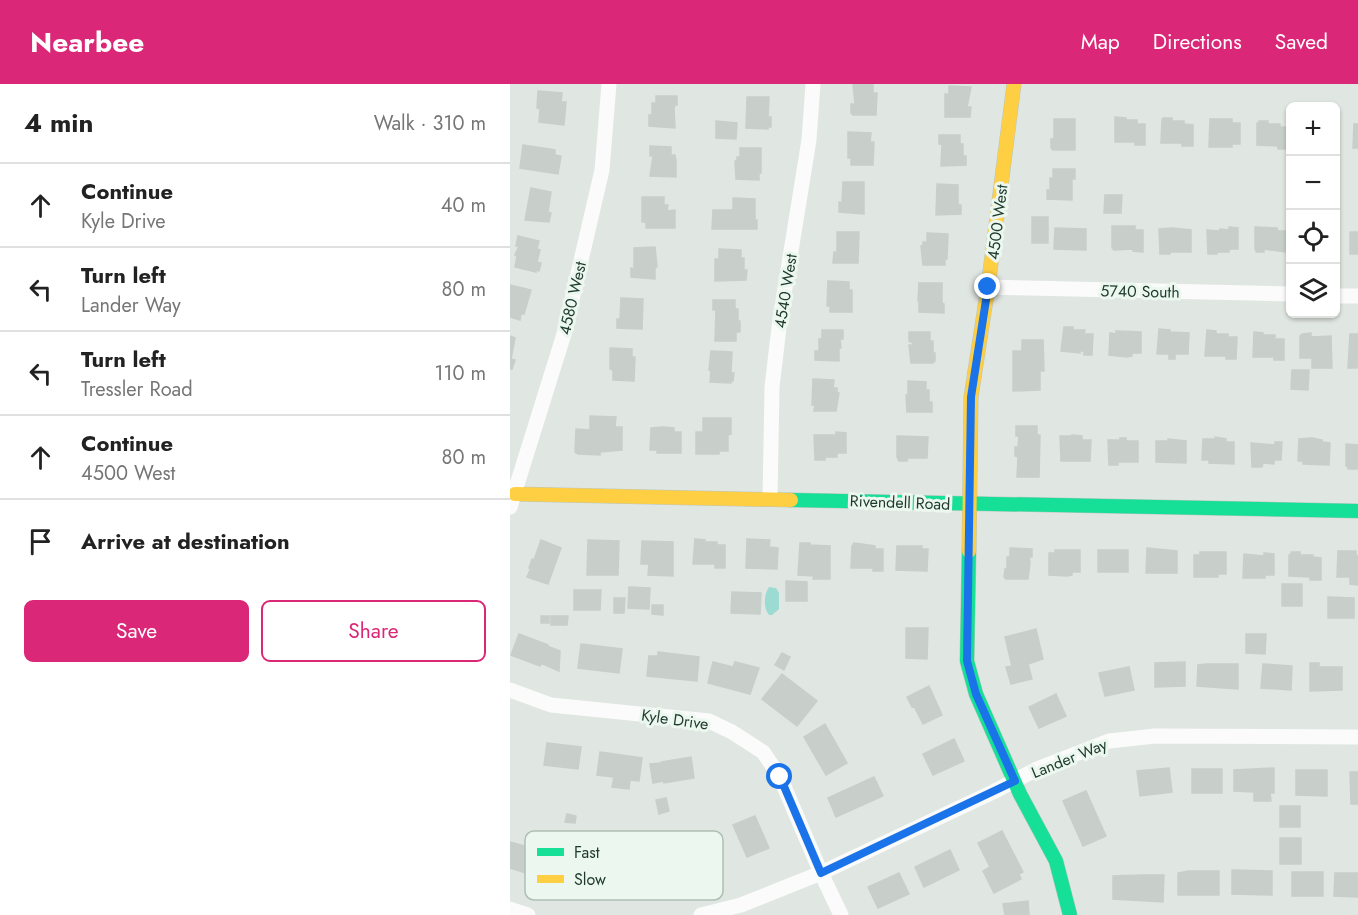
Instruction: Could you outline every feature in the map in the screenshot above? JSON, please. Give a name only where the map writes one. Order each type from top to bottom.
[{"type":"street","name":"4580 West","points":[[512,501],[564,334],[602,170],[609,84]]},
{"type":"street","name":"4540 West","points":[[770,498],[772,387],[780,319],[807,150],[813,84]]},
{"type":"street","name":"4500 West","points":[[1014,84],[988,287],[971,397],[967,661],[976,694],[1015,781],[1056,861],[1070,915]]},
{"type":"street","name":"5740 South","points":[[988,287],[1286,294]]},
{"type":"street","points":[[1340,296],[1358,296]]},
{"type":"street","name":"Rivendell Road","points":[[512,501],[770,498],[1358,511]]},
{"type":"street","name":"Kyle Drive","points":[[510,690],[551,705],[709,721],[732,732],[763,752],[780,777],[821,873],[842,915]]},
{"type":"street","name":"Lander Way","points":[[701,915],[741,905],[821,873],[1037,769],[1109,741],[1155,736],[1358,737]]},
{"type":"street","points":[[510,909],[528,915]]},
{"type":"water","points":[[769,587],[776,588],[779,593],[779,609],[772,615],[769,615],[765,605]]},
{"type":"building","points":[[853,84],[873,84],[873,93],[877,93],[876,115],[853,115],[851,113],[851,104],[855,104]]},
{"type":"building","points":[[949,86],[971,87],[967,107],[971,107],[970,117],[945,117],[945,94],[949,94]]},
{"type":"building","points":[[538,91],[562,93],[561,102],[566,102],[564,125],[539,122]]},
{"type":"building","points":[[656,96],[677,96],[677,105],[674,109],[675,128],[649,126],[649,115],[652,115],[652,103],[656,103]]},
{"type":"building","points":[[747,97],[769,97],[768,117],[771,117],[771,127],[768,129],[746,128]]},
{"type":"building","points":[[1115,117],[1137,120],[1137,124],[1145,124],[1145,145],[1135,145],[1135,142],[1115,142]]},
{"type":"building","points":[[1163,118],[1172,118],[1172,121],[1184,121],[1184,124],[1193,125],[1193,146],[1182,146],[1182,143],[1161,143]]},
{"type":"building","points":[[1054,119],[1075,119],[1075,150],[1053,150],[1051,148],[1051,139],[1054,139]]},
{"type":"building","points":[[1210,119],[1232,119],[1232,123],[1240,123],[1240,144],[1232,144],[1232,147],[1209,147]]},
{"type":"building","points":[[716,121],[737,123],[736,139],[716,138]]},
{"type":"building","points":[[1259,121],[1268,121],[1268,124],[1280,124],[1280,127],[1286,127],[1286,149],[1278,149],[1278,146],[1257,145],[1257,123]]},
{"type":"building","points":[[1354,124],[1358,124],[1358,148],[1353,148]]},
{"type":"building","points":[[848,132],[871,133],[870,142],[874,142],[873,165],[851,165],[851,158],[848,158]]},
{"type":"building","points":[[939,135],[960,135],[966,165],[941,166],[942,144],[939,144]]},
{"type":"building","points":[[523,145],[555,150],[555,155],[561,156],[558,174],[520,168]]},
{"type":"building","points":[[650,146],[671,147],[671,155],[675,155],[676,160],[676,177],[650,176],[653,156],[650,156]]},
{"type":"building","points":[[740,148],[761,148],[759,180],[736,179],[735,161],[737,157],[740,157]]},
{"type":"building","points":[[1053,169],[1075,169],[1075,179],[1072,179],[1072,200],[1047,199]]},
{"type":"building","points":[[843,182],[864,182],[864,214],[839,212]]},
{"type":"building","points":[[937,184],[958,185],[958,205],[961,205],[961,214],[936,215]]},
{"type":"building","points":[[531,188],[551,192],[549,222],[525,220]]},
{"type":"building","points":[[1105,195],[1122,195],[1121,213],[1104,213]]},
{"type":"building","points":[[642,197],[664,197],[664,205],[668,205],[667,211],[675,210],[675,228],[646,228],[646,222],[642,222]]},
{"type":"building","points":[[733,198],[755,199],[757,229],[712,229],[713,210],[733,210]]},
{"type":"building","points":[[1032,217],[1048,217],[1048,243],[1032,243]]},
{"type":"building","points":[[1112,226],[1135,226],[1135,230],[1143,230],[1143,252],[1133,251],[1133,249],[1114,250],[1112,248]]},
{"type":"building","points":[[1229,227],[1238,228],[1238,249],[1208,254],[1207,230],[1229,230]]},
{"type":"building","points":[[1255,227],[1277,228],[1278,231],[1286,231],[1285,252],[1264,249],[1264,252],[1256,252]]},
{"type":"building","points":[[1055,228],[1086,229],[1086,250],[1054,249]]},
{"type":"building","points":[[1159,229],[1191,230],[1191,252],[1160,254]]},
{"type":"building","points":[[837,232],[859,232],[858,263],[833,263],[834,252],[837,252]]},
{"type":"building","points":[[1350,232],[1358,232],[1358,254],[1350,254]]},
{"type":"building","points":[[927,233],[948,234],[945,265],[923,265],[921,246],[923,242],[927,242]]},
{"type":"building","points":[[518,236],[539,241],[537,249],[540,250],[537,262],[541,263],[539,271],[515,267],[517,256],[515,255],[519,246],[516,246]]},
{"type":"building","points":[[655,247],[657,267],[655,267],[655,279],[631,277],[631,268],[634,269],[634,248]]},
{"type":"building","points":[[719,249],[741,250],[744,270],[747,270],[746,280],[715,281],[715,259],[719,259]]},
{"type":"building","points":[[828,281],[849,282],[849,290],[852,290],[852,312],[830,312],[830,306],[827,306]]},
{"type":"building","points":[[919,283],[942,283],[944,313],[919,312]]},
{"type":"building","points":[[510,285],[531,290],[520,320],[510,317]]},
{"type":"building","points":[[621,298],[643,299],[642,329],[617,328]]},
{"type":"building","points":[[713,300],[735,300],[735,309],[738,309],[738,321],[740,321],[740,332],[736,332],[736,341],[715,341],[716,310],[713,310]]},
{"type":"building","points":[[1064,327],[1085,330],[1084,334],[1093,334],[1092,355],[1084,355],[1084,351],[1080,353],[1061,351]]},
{"type":"building","points":[[1159,329],[1189,333],[1188,354],[1175,354],[1175,359],[1169,359],[1169,354],[1157,354]]},
{"type":"building","points":[[822,330],[843,330],[843,339],[840,339],[839,361],[815,360],[815,351],[819,351],[819,339],[822,339]]},
{"type":"building","points":[[1207,330],[1216,331],[1216,334],[1228,334],[1228,337],[1237,337],[1236,359],[1226,359],[1226,356],[1205,356]]},
{"type":"building","points":[[1116,331],[1141,332],[1141,353],[1132,353],[1132,356],[1127,357],[1109,355],[1110,333],[1116,334]]},
{"type":"building","points":[[909,332],[930,332],[930,341],[933,341],[933,353],[935,353],[933,363],[911,363],[909,345],[913,343],[909,341]]},
{"type":"building","points":[[1254,332],[1275,335],[1275,339],[1284,339],[1284,360],[1274,360],[1274,357],[1253,357]]},
{"type":"building","points":[[1311,333],[1311,337],[1331,336],[1332,368],[1312,368],[1312,358],[1300,358],[1300,336]]},
{"type":"building","points":[[1350,334],[1358,334],[1357,368],[1348,368]]},
{"type":"building","points":[[510,336],[515,338],[511,359],[515,360],[512,369],[510,369]]},
{"type":"building","points":[[1022,340],[1043,340],[1044,371],[1040,371],[1040,390],[1013,391],[1013,351],[1022,351]]},
{"type":"building","points":[[610,348],[632,349],[632,357],[635,357],[634,381],[613,380],[613,370],[610,369]]},
{"type":"building","points":[[711,351],[732,352],[731,373],[734,373],[731,383],[710,382]]},
{"type":"building","points":[[1292,370],[1309,370],[1308,390],[1291,389]]},
{"type":"building","points":[[813,379],[834,380],[833,388],[837,388],[837,393],[839,393],[836,411],[814,411],[815,405],[812,405]]},
{"type":"building","points":[[908,381],[926,382],[929,402],[932,402],[932,412],[907,412]]},
{"type":"building","points":[[590,416],[616,417],[615,427],[622,427],[622,450],[600,452],[600,455],[575,452],[576,429],[590,430]]},
{"type":"building","points":[[703,418],[731,418],[728,451],[719,451],[719,454],[696,454],[696,432],[703,432]]},
{"type":"building","points":[[1016,426],[1037,426],[1037,435],[1040,435],[1039,477],[1017,477],[1018,457],[1015,456],[1015,447],[1018,447],[1019,436],[1016,436]]},
{"type":"building","points":[[651,428],[674,428],[674,432],[681,432],[681,453],[657,453],[657,450],[650,450]]},
{"type":"building","points":[[836,432],[846,433],[846,453],[837,453],[837,457],[825,457],[825,460],[815,460],[814,435],[836,435]]},
{"type":"building","points":[[897,436],[928,437],[927,458],[908,458],[907,461],[899,461]]},
{"type":"building","points":[[1060,436],[1082,436],[1082,440],[1091,440],[1090,461],[1061,461]]},
{"type":"building","points":[[1215,437],[1226,439],[1226,442],[1234,442],[1234,464],[1209,463],[1209,460],[1202,460],[1203,439],[1215,439]]},
{"type":"building","points":[[1120,438],[1126,438],[1126,441],[1138,441],[1138,462],[1118,462],[1118,465],[1109,465],[1108,440],[1120,440]]},
{"type":"building","points":[[1312,438],[1330,443],[1329,465],[1303,464],[1303,461],[1298,461],[1299,439]]},
{"type":"building","points":[[1168,439],[1186,441],[1186,463],[1156,462],[1156,441],[1168,441]]},
{"type":"building","points":[[1275,442],[1282,442],[1281,460],[1274,460],[1274,464],[1263,463],[1262,467],[1252,467],[1251,443],[1275,445]]},
{"type":"building","points":[[1346,444],[1358,445],[1357,469],[1348,469],[1346,466]]},
{"type":"building","points":[[695,539],[725,545],[725,568],[715,568],[715,564],[693,564]]},
{"type":"building","points":[[747,539],[770,540],[769,547],[778,548],[777,569],[746,568]]},
{"type":"building","points":[[541,540],[561,548],[548,584],[527,577]]},
{"type":"building","points":[[588,540],[619,541],[618,575],[587,575]]},
{"type":"building","points":[[642,541],[673,542],[673,576],[648,575],[649,564],[641,564]]},
{"type":"building","points":[[800,543],[830,546],[830,579],[813,579],[814,576],[798,575]]},
{"type":"building","points":[[854,543],[883,549],[883,571],[873,571],[873,568],[851,568]]},
{"type":"building","points":[[897,546],[922,546],[922,549],[928,549],[927,571],[896,570]]},
{"type":"building","points":[[1010,548],[1032,549],[1032,557],[1029,557],[1028,579],[1006,579],[1004,577],[1005,569],[1007,570],[1007,557],[1010,557]]},
{"type":"building","points":[[1147,548],[1177,551],[1177,573],[1146,573]]},
{"type":"building","points":[[1055,550],[1080,550],[1080,572],[1072,572],[1072,575],[1067,576],[1049,575],[1049,553],[1055,553]]},
{"type":"building","points":[[1098,550],[1128,550],[1128,572],[1098,572]]},
{"type":"building","points":[[1338,551],[1356,551],[1358,585],[1350,584],[1350,577],[1337,577]]},
{"type":"building","points":[[1200,552],[1226,552],[1226,574],[1218,574],[1218,577],[1194,577],[1194,555],[1200,555]]},
{"type":"building","points":[[1291,552],[1321,558],[1321,580],[1289,576]]},
{"type":"building","points":[[1264,553],[1274,554],[1274,575],[1265,575],[1265,578],[1243,578],[1244,554],[1264,556]]},
{"type":"building","points":[[786,581],[807,582],[807,601],[786,601]]},
{"type":"building","points":[[1282,584],[1302,584],[1302,606],[1282,606]]},
{"type":"building","points":[[629,587],[650,588],[649,609],[628,608]]},
{"type":"building","points":[[574,590],[601,590],[600,610],[574,610]]},
{"type":"building","points":[[732,592],[761,593],[760,614],[731,613]]},
{"type":"building","points":[[1328,597],[1354,598],[1354,618],[1328,618]]},
{"type":"building","points":[[614,598],[625,598],[624,613],[614,613]]},
{"type":"building","points":[[652,605],[663,605],[663,615],[652,614]]},
{"type":"building","points":[[541,616],[549,616],[549,623],[541,623]]},
{"type":"building","points":[[551,616],[568,616],[567,625],[551,625]]},
{"type":"building","points":[[906,628],[928,628],[927,659],[906,658]]},
{"type":"building","points":[[1036,629],[1043,659],[1037,661],[1029,631]]},
{"type":"building","points":[[1029,631],[1037,661],[1028,664],[1032,679],[1011,684],[1006,667],[1012,666],[1005,637]]},
{"type":"building","points":[[519,634],[548,645],[540,666],[511,655]]},
{"type":"building","points":[[1246,634],[1266,634],[1265,654],[1246,653]]},
{"type":"building","points":[[581,644],[622,649],[619,673],[578,668]]},
{"type":"building","points":[[547,646],[560,651],[559,671],[541,663]]},
{"type":"building","points":[[658,652],[699,657],[697,681],[647,676],[649,656],[658,656]]},
{"type":"building","points":[[782,653],[790,657],[784,670],[775,665]]},
{"type":"building","points":[[713,662],[733,667],[735,662],[759,668],[750,694],[708,683]]},
{"type":"building","points":[[1185,662],[1185,686],[1155,687],[1155,663]]},
{"type":"building","points":[[1310,663],[1319,663],[1319,667],[1342,667],[1342,690],[1310,691]]},
{"type":"building","points":[[1238,664],[1238,689],[1197,686],[1198,665]]},
{"type":"building","points":[[1263,664],[1292,666],[1291,690],[1261,688]]},
{"type":"building","points":[[1129,667],[1134,690],[1105,696],[1099,673]]},
{"type":"building","points":[[782,674],[817,701],[797,726],[762,699]]},
{"type":"building","points":[[929,686],[942,715],[923,724],[907,697]]},
{"type":"building","points":[[1056,694],[1066,716],[1039,728],[1029,707]]},
{"type":"building","points":[[825,724],[847,763],[826,775],[804,737]]},
{"type":"building","points":[[954,739],[964,761],[933,775],[923,754]]},
{"type":"building","points":[[547,743],[581,747],[578,769],[544,765]]},
{"type":"building","points":[[600,752],[642,758],[639,781],[630,780],[629,789],[612,787],[614,777],[597,775]]},
{"type":"building","points":[[691,757],[694,778],[664,783],[661,762]]},
{"type":"building","points":[[661,763],[664,781],[653,783],[650,764]]},
{"type":"building","points":[[1169,768],[1172,792],[1140,796],[1137,771]]},
{"type":"building","points":[[1274,768],[1274,793],[1270,793],[1271,801],[1254,801],[1254,792],[1234,791],[1234,770]]},
{"type":"building","points":[[1192,769],[1222,769],[1222,793],[1192,793]]},
{"type":"building","points":[[1296,770],[1327,770],[1327,796],[1296,795]]},
{"type":"building","points":[[1350,772],[1358,772],[1358,804],[1351,804]]},
{"type":"building","points":[[874,777],[883,796],[836,817],[828,798]]},
{"type":"building","points":[[1086,791],[1106,836],[1083,846],[1063,801]]},
{"type":"building","points":[[666,798],[669,811],[659,814],[656,800]]},
{"type":"building","points":[[1280,806],[1300,806],[1300,827],[1280,827]]},
{"type":"building","points":[[567,814],[576,816],[575,823],[565,822]]},
{"type":"building","points":[[755,816],[769,848],[747,857],[733,825]]},
{"type":"building","points":[[1002,831],[1023,872],[1019,874],[1021,879],[994,893],[983,871],[990,867],[978,843]]},
{"type":"building","points":[[1280,838],[1301,838],[1301,864],[1280,864]]},
{"type":"building","points":[[510,842],[525,846],[525,873],[510,868]]},
{"type":"building","points":[[950,850],[959,870],[924,887],[915,867]]},
{"type":"building","points":[[1232,870],[1272,871],[1272,895],[1232,894]]},
{"type":"building","points":[[1219,871],[1219,895],[1178,895],[1178,873]]},
{"type":"building","points":[[1292,872],[1323,872],[1323,896],[1292,896]]},
{"type":"building","points":[[899,873],[909,894],[878,908],[868,887]]},
{"type":"building","points":[[1335,873],[1358,873],[1358,897],[1334,896]]},
{"type":"building","points":[[1164,875],[1163,902],[1113,899],[1113,876]]},
{"type":"building","points":[[1028,901],[1029,915],[1005,915],[1003,904]]},
{"type":"traffic: fast","points":[[791,500],[1358,511]]},
{"type":"traffic: fast","points":[[969,551],[967,661],[976,694],[1020,794],[1056,861],[1070,915]]},
{"type":"traffic: slow","points":[[969,551],[971,397],[988,287],[1014,84]]},
{"type":"traffic: slow","points":[[515,494],[791,500]]},
{"type":"route","points":[[780,777],[821,873],[1015,781],[976,694],[967,661],[971,397],[988,287]]}]
